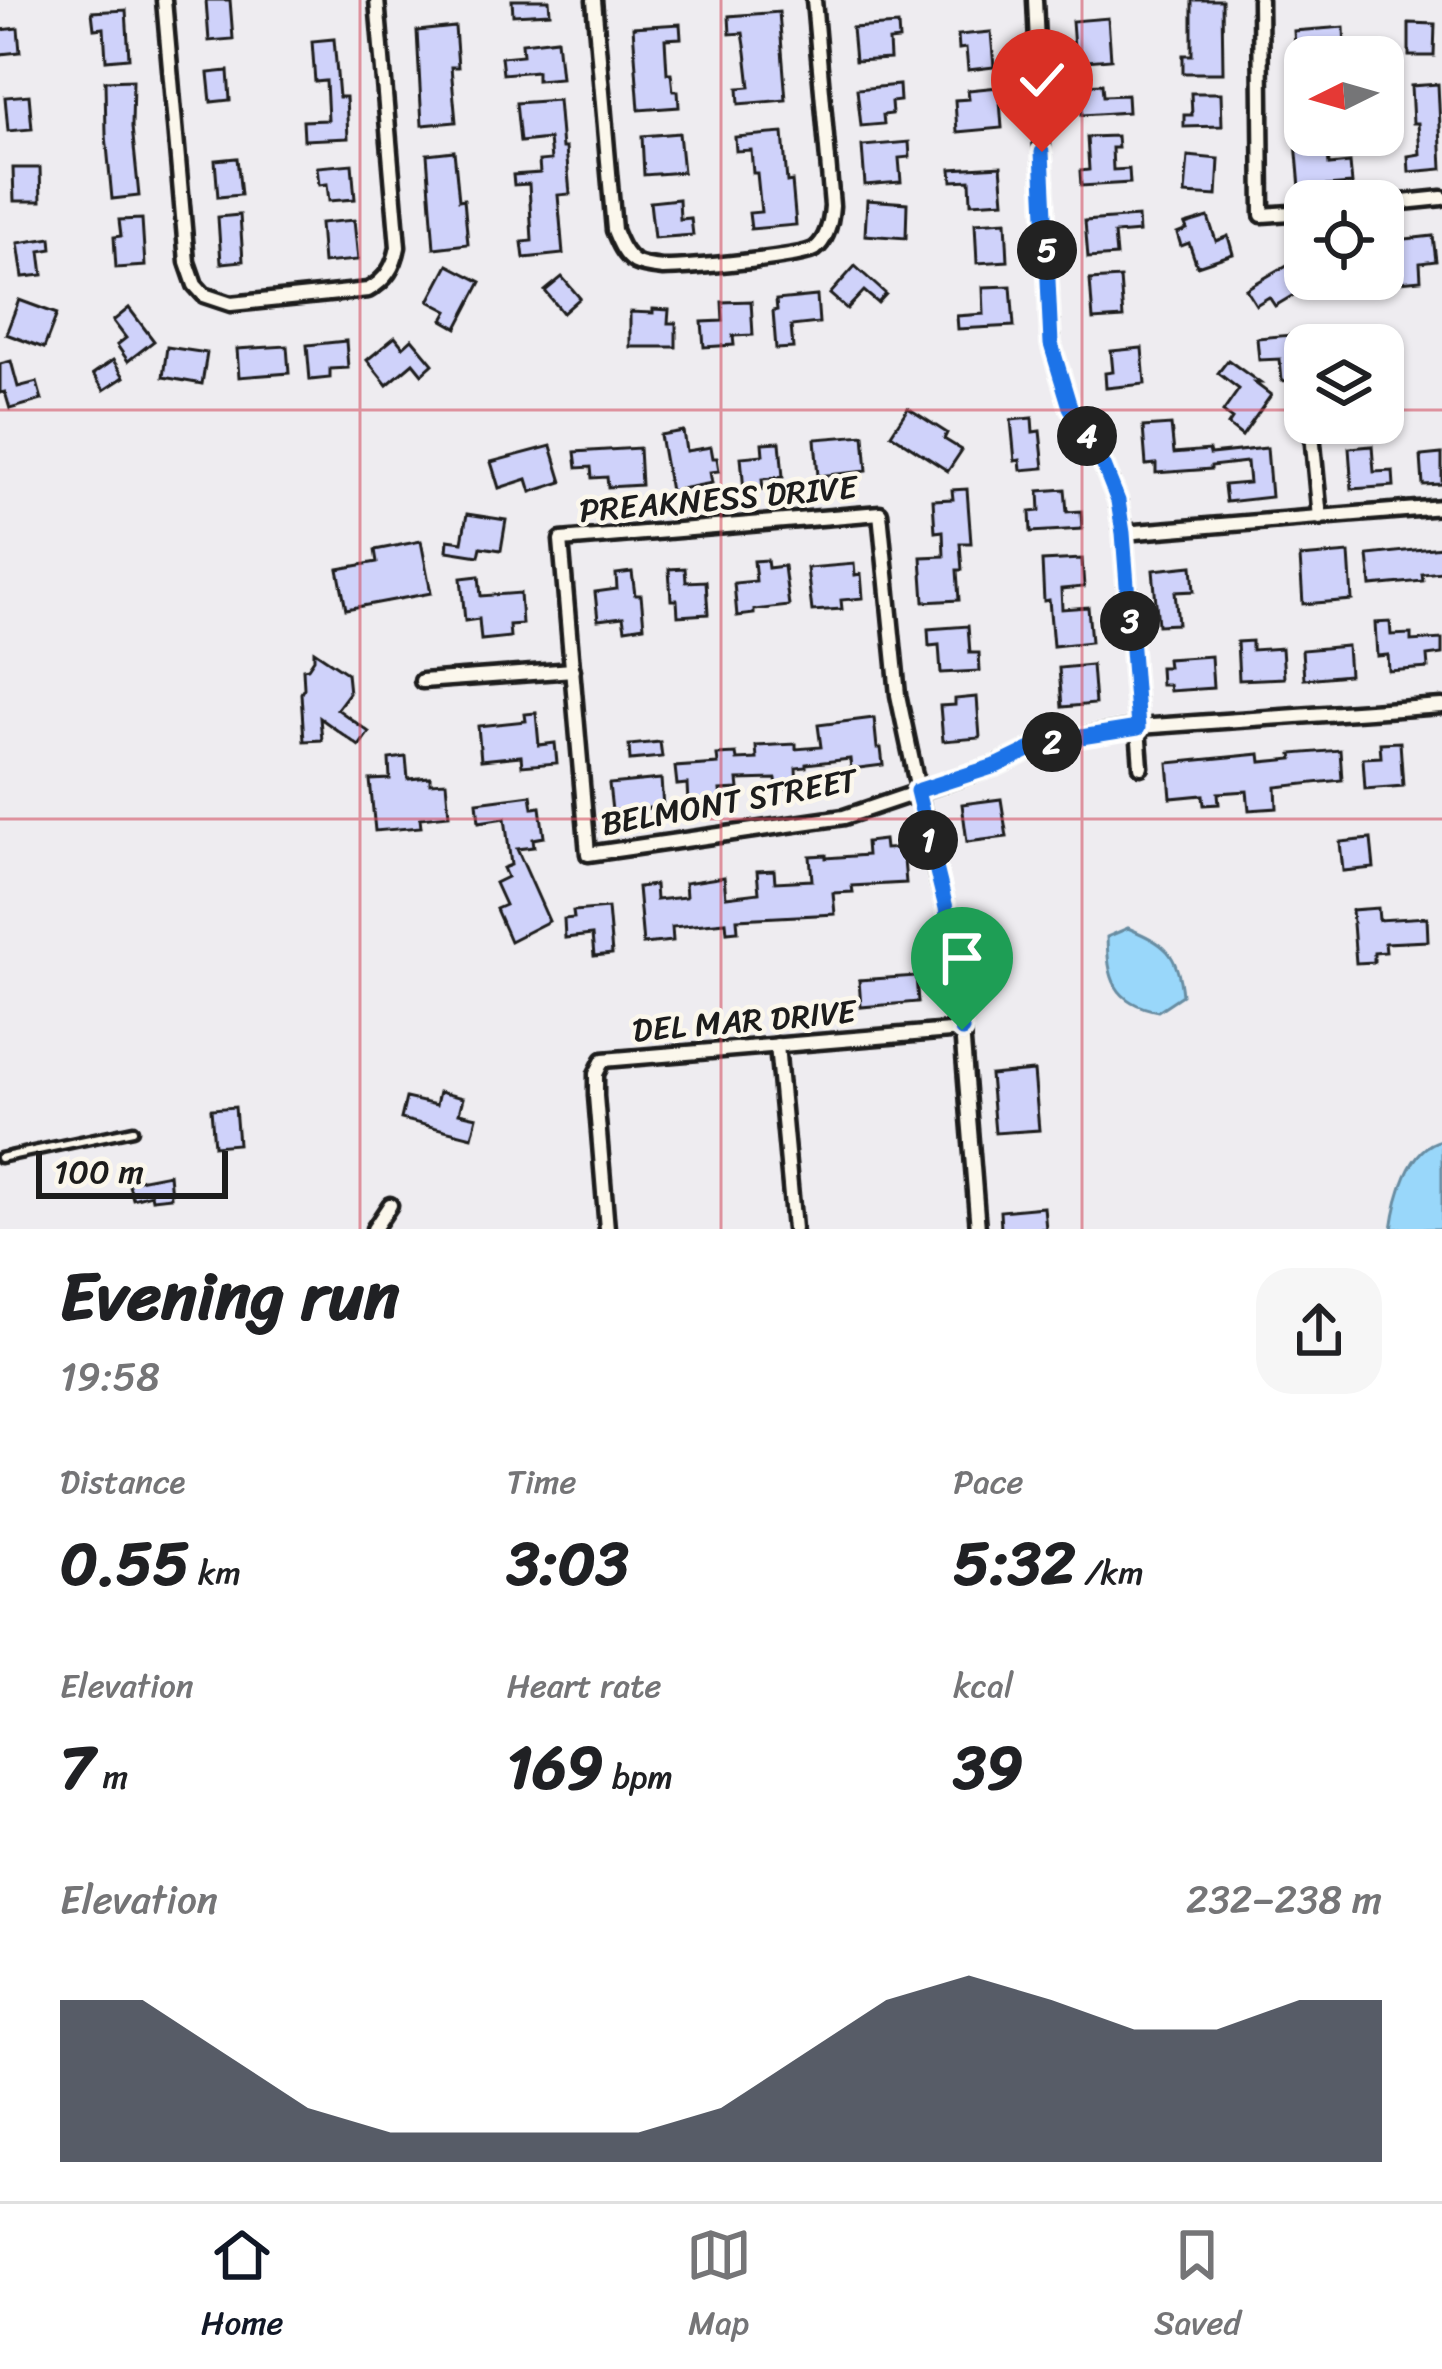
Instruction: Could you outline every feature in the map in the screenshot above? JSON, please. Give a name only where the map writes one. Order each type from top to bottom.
[{"type":"street","points":[[164,0],[187,262],[195,285],[205,295],[231,304],[368,290],[380,284],[395,260],[398,247],[377,0]]},
{"type":"street","points":[[594,0],[614,230],[627,254],[639,264],[663,268],[793,256],[818,247],[826,235],[832,206],[814,0]]},
{"type":"street","points":[[1035,0],[1051,344],[1070,407],[1118,501],[1141,767]]},
{"type":"street","points":[[1260,0],[1262,215],[1284,213]]},
{"type":"street","points":[[1404,202],[1442,198]]},
{"type":"street","points":[[1314,444],[1320,518]]},
{"type":"street","points":[[1123,533],[1442,507]]},
{"type":"street","name":"PREAKNESS DRIVE","points":[[574,670],[561,540],[880,513],[898,695],[917,791]]},
{"type":"street","points":[[422,681],[574,670]]},
{"type":"street","name":"BELMONT STREET","points":[[574,670],[588,854],[844,817],[998,765],[1043,743],[1138,728],[1442,706]]},
{"type":"street","points":[[917,791],[946,908],[962,1030],[978,1229]]},
{"type":"street","name":"DEL MAR DRIVE","points":[[608,1229],[596,1096],[596,1074],[604,1060],[962,1030]]},
{"type":"street","points":[[777,1045],[794,1229]]},
{"type":"street","points":[[374,1229],[390,1205]]},
{"type":"lane","points":[[0,1158],[134,1130]]},
{"type":"water","points":[[1128,928],[1160,945],[1177,969],[1182,995],[1158,1011],[1131,1002],[1112,976],[1107,937]]},
{"type":"water","points":[[1442,1140],[1442,1229],[1392,1229],[1412,1164]]},
{"type":"building","points":[[206,0],[230,0],[233,39],[209,41]]},
{"type":"building","points":[[512,0],[549,0],[550,13],[513,15]]},
{"type":"building","points":[[1192,0],[1222,0],[1223,73],[1183,73],[1183,55],[1192,55]]},
{"type":"building","points":[[126,10],[129,58],[106,60],[104,28],[94,29],[92,12]]},
{"type":"building","points":[[779,12],[786,100],[739,104],[738,88],[750,87],[743,33],[730,34],[729,16]]},
{"type":"building","points":[[1108,18],[1111,59],[1075,62],[1072,21]]},
{"type":"building","points":[[1409,23],[1435,24],[1434,56],[1409,56]]},
{"type":"building","points":[[680,24],[681,38],[665,39],[667,73],[671,73],[673,91],[678,91],[679,107],[639,110],[633,27]]},
{"type":"building","points":[[898,25],[899,40],[889,41],[890,59],[855,61],[852,28]]},
{"type":"building","points":[[455,27],[458,67],[451,67],[456,122],[422,125],[417,31]]},
{"type":"building","points":[[1344,27],[1344,36],[1294,36],[1294,31]]},
{"type":"building","points":[[18,28],[20,52],[0,54],[0,30]]},
{"type":"building","points":[[991,32],[994,67],[968,70],[966,48],[959,49],[958,35]]},
{"type":"building","points":[[334,39],[339,97],[346,97],[348,138],[304,140],[303,121],[328,120],[326,81],[315,82],[312,41]]},
{"type":"building","points":[[557,39],[561,78],[537,80],[537,71],[503,74],[501,57],[523,55],[522,43]]},
{"type":"building","points":[[228,71],[230,100],[211,102],[208,73]]},
{"type":"building","points":[[133,80],[139,196],[112,199],[105,81]]},
{"type":"building","points":[[1102,84],[1103,96],[1127,95],[1128,112],[1082,115],[1080,85]]},
{"type":"building","points":[[1438,84],[1442,169],[1409,172],[1408,156],[1420,154],[1411,86]]},
{"type":"building","points":[[899,85],[900,101],[891,102],[892,114],[883,115],[884,124],[861,126],[857,89]]},
{"type":"building","points":[[999,87],[1002,128],[957,132],[955,100],[969,99],[968,90]]},
{"type":"building","points":[[1191,93],[1221,93],[1222,126],[1184,127],[1184,115],[1192,115]]},
{"type":"building","points":[[29,95],[32,129],[8,131],[5,97]]},
{"type":"building","points":[[558,100],[570,194],[558,195],[563,254],[524,258],[522,242],[532,241],[529,184],[514,185],[513,175],[540,173],[539,161],[551,160],[549,139],[520,142],[516,103]]},
{"type":"building","points":[[679,133],[683,172],[644,175],[642,136]]},
{"type":"building","points":[[783,133],[796,225],[751,229],[749,213],[761,212],[757,173],[753,173],[751,150],[736,151],[735,137]]},
{"type":"building","points":[[1117,136],[1113,170],[1129,169],[1130,183],[1081,186],[1080,171],[1089,170],[1087,137]]},
{"type":"building","points":[[909,142],[910,157],[899,158],[901,182],[865,185],[862,146]]},
{"type":"building","points":[[454,151],[468,244],[434,248],[427,154]]},
{"type":"building","points":[[1188,156],[1219,159],[1217,196],[1185,194]]},
{"type":"building","points":[[1297,156],[1328,156],[1329,165],[1350,163],[1352,180],[1299,180]]},
{"type":"building","points":[[237,158],[241,195],[218,197],[215,160]]},
{"type":"building","points":[[352,164],[355,199],[329,201],[327,184],[319,185],[317,167]]},
{"type":"building","points":[[1001,166],[1004,201],[971,203],[970,180],[952,181],[951,169]]},
{"type":"building","points":[[13,168],[40,168],[41,201],[14,201]]},
{"type":"building","points":[[679,199],[680,219],[691,218],[693,235],[654,238],[650,202]]},
{"type":"building","points":[[867,200],[907,203],[906,238],[865,235]]},
{"type":"building","points":[[240,215],[243,261],[221,263],[218,217]]},
{"type":"building","points":[[1138,217],[1139,232],[1114,234],[1116,256],[1088,258],[1085,221]]},
{"type":"building","points":[[1208,217],[1216,241],[1228,236],[1233,254],[1197,266],[1189,243],[1181,246],[1177,233],[1187,229],[1185,224]]},
{"type":"building","points":[[142,219],[145,266],[116,268],[114,237],[121,236],[119,220]]},
{"type":"building","points":[[354,220],[358,260],[323,263],[320,223]]},
{"type":"building","points":[[1006,221],[1008,261],[977,263],[975,223]]},
{"type":"building","points":[[1433,236],[1436,261],[1420,263],[1421,280],[1404,282],[1404,239]]},
{"type":"building","points":[[51,238],[52,249],[40,251],[43,275],[23,277],[18,243]]},
{"type":"building","points":[[448,265],[481,282],[457,328],[443,320],[448,311],[429,301]]},
{"type":"building","points":[[855,266],[886,294],[878,303],[864,291],[847,309],[830,294]]},
{"type":"building","points":[[1284,267],[1285,300],[1275,306],[1269,297],[1256,305],[1246,289]]},
{"type":"building","points":[[562,277],[580,298],[563,313],[545,291]]},
{"type":"building","points":[[1120,278],[1123,318],[1093,320],[1090,280]]},
{"type":"building","points":[[1011,286],[1014,326],[958,329],[957,316],[984,314],[983,287]]},
{"type":"building","points":[[817,296],[819,323],[791,326],[793,348],[776,349],[776,300]]},
{"type":"building","points":[[19,300],[57,314],[44,348],[6,334]]},
{"type":"building","points":[[751,301],[753,335],[733,336],[734,345],[704,347],[702,322],[723,321],[722,302]]},
{"type":"building","points":[[129,308],[154,341],[128,361],[117,345],[126,338],[113,321]]},
{"type":"building","points":[[653,309],[669,310],[668,323],[676,323],[676,347],[630,347],[630,312],[653,313]]},
{"type":"building","points":[[1284,336],[1284,381],[1280,359],[1259,360],[1257,338]]},
{"type":"building","points":[[395,337],[403,347],[412,339],[433,364],[422,374],[413,363],[387,385],[367,360]]},
{"type":"building","points":[[346,341],[348,368],[330,369],[330,378],[310,380],[307,345]]},
{"type":"building","points":[[287,346],[289,373],[239,377],[237,349]]},
{"type":"building","points":[[167,347],[207,353],[202,384],[163,377]]},
{"type":"building","points":[[1142,348],[1145,384],[1106,388],[1105,373],[1113,372],[1111,351]]},
{"type":"building","points":[[113,360],[124,377],[104,390],[93,374]]},
{"type":"building","points":[[1228,360],[1271,395],[1242,436],[1228,425],[1232,419],[1223,412],[1239,389],[1218,373]]},
{"type":"building","points":[[11,361],[18,387],[37,382],[42,400],[10,409],[5,392],[0,393],[0,364]]},
{"type":"building","points":[[908,408],[947,433],[944,439],[962,450],[948,471],[891,434]]},
{"type":"building","points":[[1032,418],[1033,432],[1040,431],[1044,468],[1021,470],[1020,460],[1015,461],[1011,420]]},
{"type":"building","points":[[1171,425],[1174,453],[1267,448],[1271,497],[1226,502],[1224,485],[1249,483],[1247,462],[1156,473],[1156,464],[1146,465],[1143,427]]},
{"type":"building","points":[[683,431],[686,451],[711,447],[719,471],[710,472],[712,483],[670,491],[660,435]]},
{"type":"building","points":[[864,435],[867,471],[818,476],[815,439]]},
{"type":"building","points":[[780,442],[783,477],[762,479],[763,489],[744,491],[741,457],[763,455],[762,443]]},
{"type":"building","points":[[551,446],[562,482],[531,492],[527,479],[499,488],[491,462]]},
{"type":"building","points":[[1372,446],[1374,472],[1393,471],[1394,486],[1352,489],[1349,448]]},
{"type":"building","points":[[639,448],[641,485],[608,487],[607,477],[592,478],[591,467],[577,468],[575,452]]},
{"type":"building","points":[[1442,454],[1442,484],[1423,485],[1421,456]]},
{"type":"building","points":[[967,489],[971,543],[960,543],[959,600],[924,602],[921,557],[944,556],[943,531],[935,532],[933,500],[953,499],[952,490]]},
{"type":"building","points":[[1065,489],[1067,512],[1081,511],[1082,529],[1031,532],[1030,512],[1040,511],[1039,491]]},
{"type":"building","points":[[467,514],[506,520],[501,550],[481,547],[479,556],[447,551],[448,540],[462,542]]},
{"type":"building","points":[[421,541],[431,593],[346,609],[338,569],[377,562],[375,550]]},
{"type":"building","points":[[1442,547],[1442,572],[1422,574],[1423,581],[1371,586],[1368,555]]},
{"type":"building","points":[[1349,553],[1352,600],[1303,604],[1300,557]]},
{"type":"building","points":[[1082,559],[1084,587],[1061,589],[1062,609],[1088,607],[1091,642],[1053,646],[1042,561]]},
{"type":"building","points":[[767,560],[768,568],[784,566],[789,606],[737,616],[734,583],[756,581],[754,561]]},
{"type":"building","points":[[854,564],[855,575],[861,574],[863,598],[841,600],[842,609],[812,611],[807,568]]},
{"type":"building","points":[[1192,566],[1194,591],[1175,592],[1178,624],[1158,625],[1153,570]]},
{"type":"building","points":[[685,568],[686,582],[706,581],[708,614],[678,616],[677,600],[671,600],[669,569]]},
{"type":"building","points":[[632,572],[635,595],[641,595],[644,626],[625,629],[623,617],[598,620],[595,592],[617,589],[616,574]]},
{"type":"building","points":[[479,576],[481,596],[520,593],[522,624],[509,625],[510,637],[481,640],[479,619],[465,621],[461,578]]},
{"type":"building","points":[[1390,622],[1391,635],[1411,634],[1411,641],[1442,639],[1442,654],[1427,656],[1428,668],[1389,671],[1388,655],[1377,656],[1375,623]]},
{"type":"building","points":[[968,626],[970,653],[979,653],[980,671],[941,673],[939,645],[929,646],[928,629]]},
{"type":"building","points":[[1252,641],[1252,650],[1282,648],[1284,678],[1239,680],[1237,642]]},
{"type":"building","points":[[1347,646],[1349,675],[1304,679],[1302,650]]},
{"type":"building","points":[[314,651],[347,673],[349,693],[337,709],[369,732],[359,746],[320,718],[322,740],[304,741],[303,669],[314,659]]},
{"type":"building","points":[[1211,656],[1213,688],[1170,691],[1169,685],[1161,685],[1160,667],[1168,667],[1167,659]]},
{"type":"building","points":[[1092,665],[1095,704],[1062,707],[1059,668]]},
{"type":"building","points":[[977,697],[980,738],[943,741],[940,706]]},
{"type":"building","points":[[536,713],[539,745],[555,743],[557,763],[522,766],[521,756],[481,760],[478,726],[526,721],[525,714]]},
{"type":"building","points":[[874,718],[883,765],[851,769],[850,759],[806,764],[796,768],[797,788],[777,789],[776,779],[738,780],[739,789],[720,790],[721,800],[688,803],[687,784],[677,785],[675,767],[718,764],[717,755],[757,759],[756,746],[821,747],[818,725]]},
{"type":"building","points":[[660,742],[662,757],[630,760],[629,745]]},
{"type":"building","points":[[1400,742],[1403,786],[1365,789],[1363,758],[1381,757],[1380,743]]},
{"type":"building","points":[[1340,750],[1342,780],[1276,787],[1277,808],[1249,810],[1247,791],[1218,793],[1219,804],[1204,805],[1203,795],[1171,798],[1168,763],[1260,754],[1261,762]]},
{"type":"building","points":[[406,757],[408,779],[430,777],[430,783],[446,782],[449,815],[420,818],[421,827],[375,831],[370,780],[390,779],[389,759]]},
{"type":"building","points":[[661,779],[663,807],[612,811],[609,784]]},
{"type":"building","points":[[531,795],[533,808],[540,807],[544,837],[533,839],[534,847],[517,849],[549,921],[510,941],[496,909],[505,905],[495,883],[507,877],[503,868],[511,865],[505,818],[479,822],[477,802]]},
{"type":"building","points":[[1001,799],[1007,837],[967,842],[962,804]]},
{"type":"building","points":[[1371,839],[1374,868],[1343,871],[1340,842]]},
{"type":"building","points":[[884,840],[885,849],[903,848],[906,883],[852,886],[853,892],[833,893],[835,914],[737,919],[738,931],[727,932],[726,922],[672,927],[673,941],[643,944],[638,887],[655,885],[656,900],[686,897],[685,883],[724,877],[726,897],[759,893],[757,871],[774,870],[775,882],[812,880],[810,856],[867,855],[866,842]]},
{"type":"building","points":[[608,908],[612,954],[594,956],[592,935],[565,938],[564,919],[574,918],[573,911]]},
{"type":"building","points":[[1378,908],[1379,920],[1427,917],[1428,941],[1385,943],[1386,952],[1374,953],[1374,962],[1356,963],[1352,910]]},
{"type":"building","points":[[916,976],[918,1002],[861,1007],[859,980]]},
{"type":"building","points":[[1034,1071],[1039,1130],[995,1133],[990,1075]]},
{"type":"building","points":[[439,1092],[463,1098],[459,1113],[477,1117],[472,1137],[401,1119],[406,1098],[436,1105]]},
{"type":"building","points":[[235,1107],[238,1144],[214,1146],[211,1109]]},
{"type":"building","points":[[169,1174],[171,1197],[152,1199],[151,1194],[133,1199],[128,1182]]},
{"type":"building","points":[[1044,1207],[1046,1229],[1001,1229],[1000,1211]]},
{"type":"route","points":[[962,1030],[946,908],[917,791],[998,765],[1043,743],[1138,728],[1118,501],[1070,407],[1051,344],[1042,152]]}]
